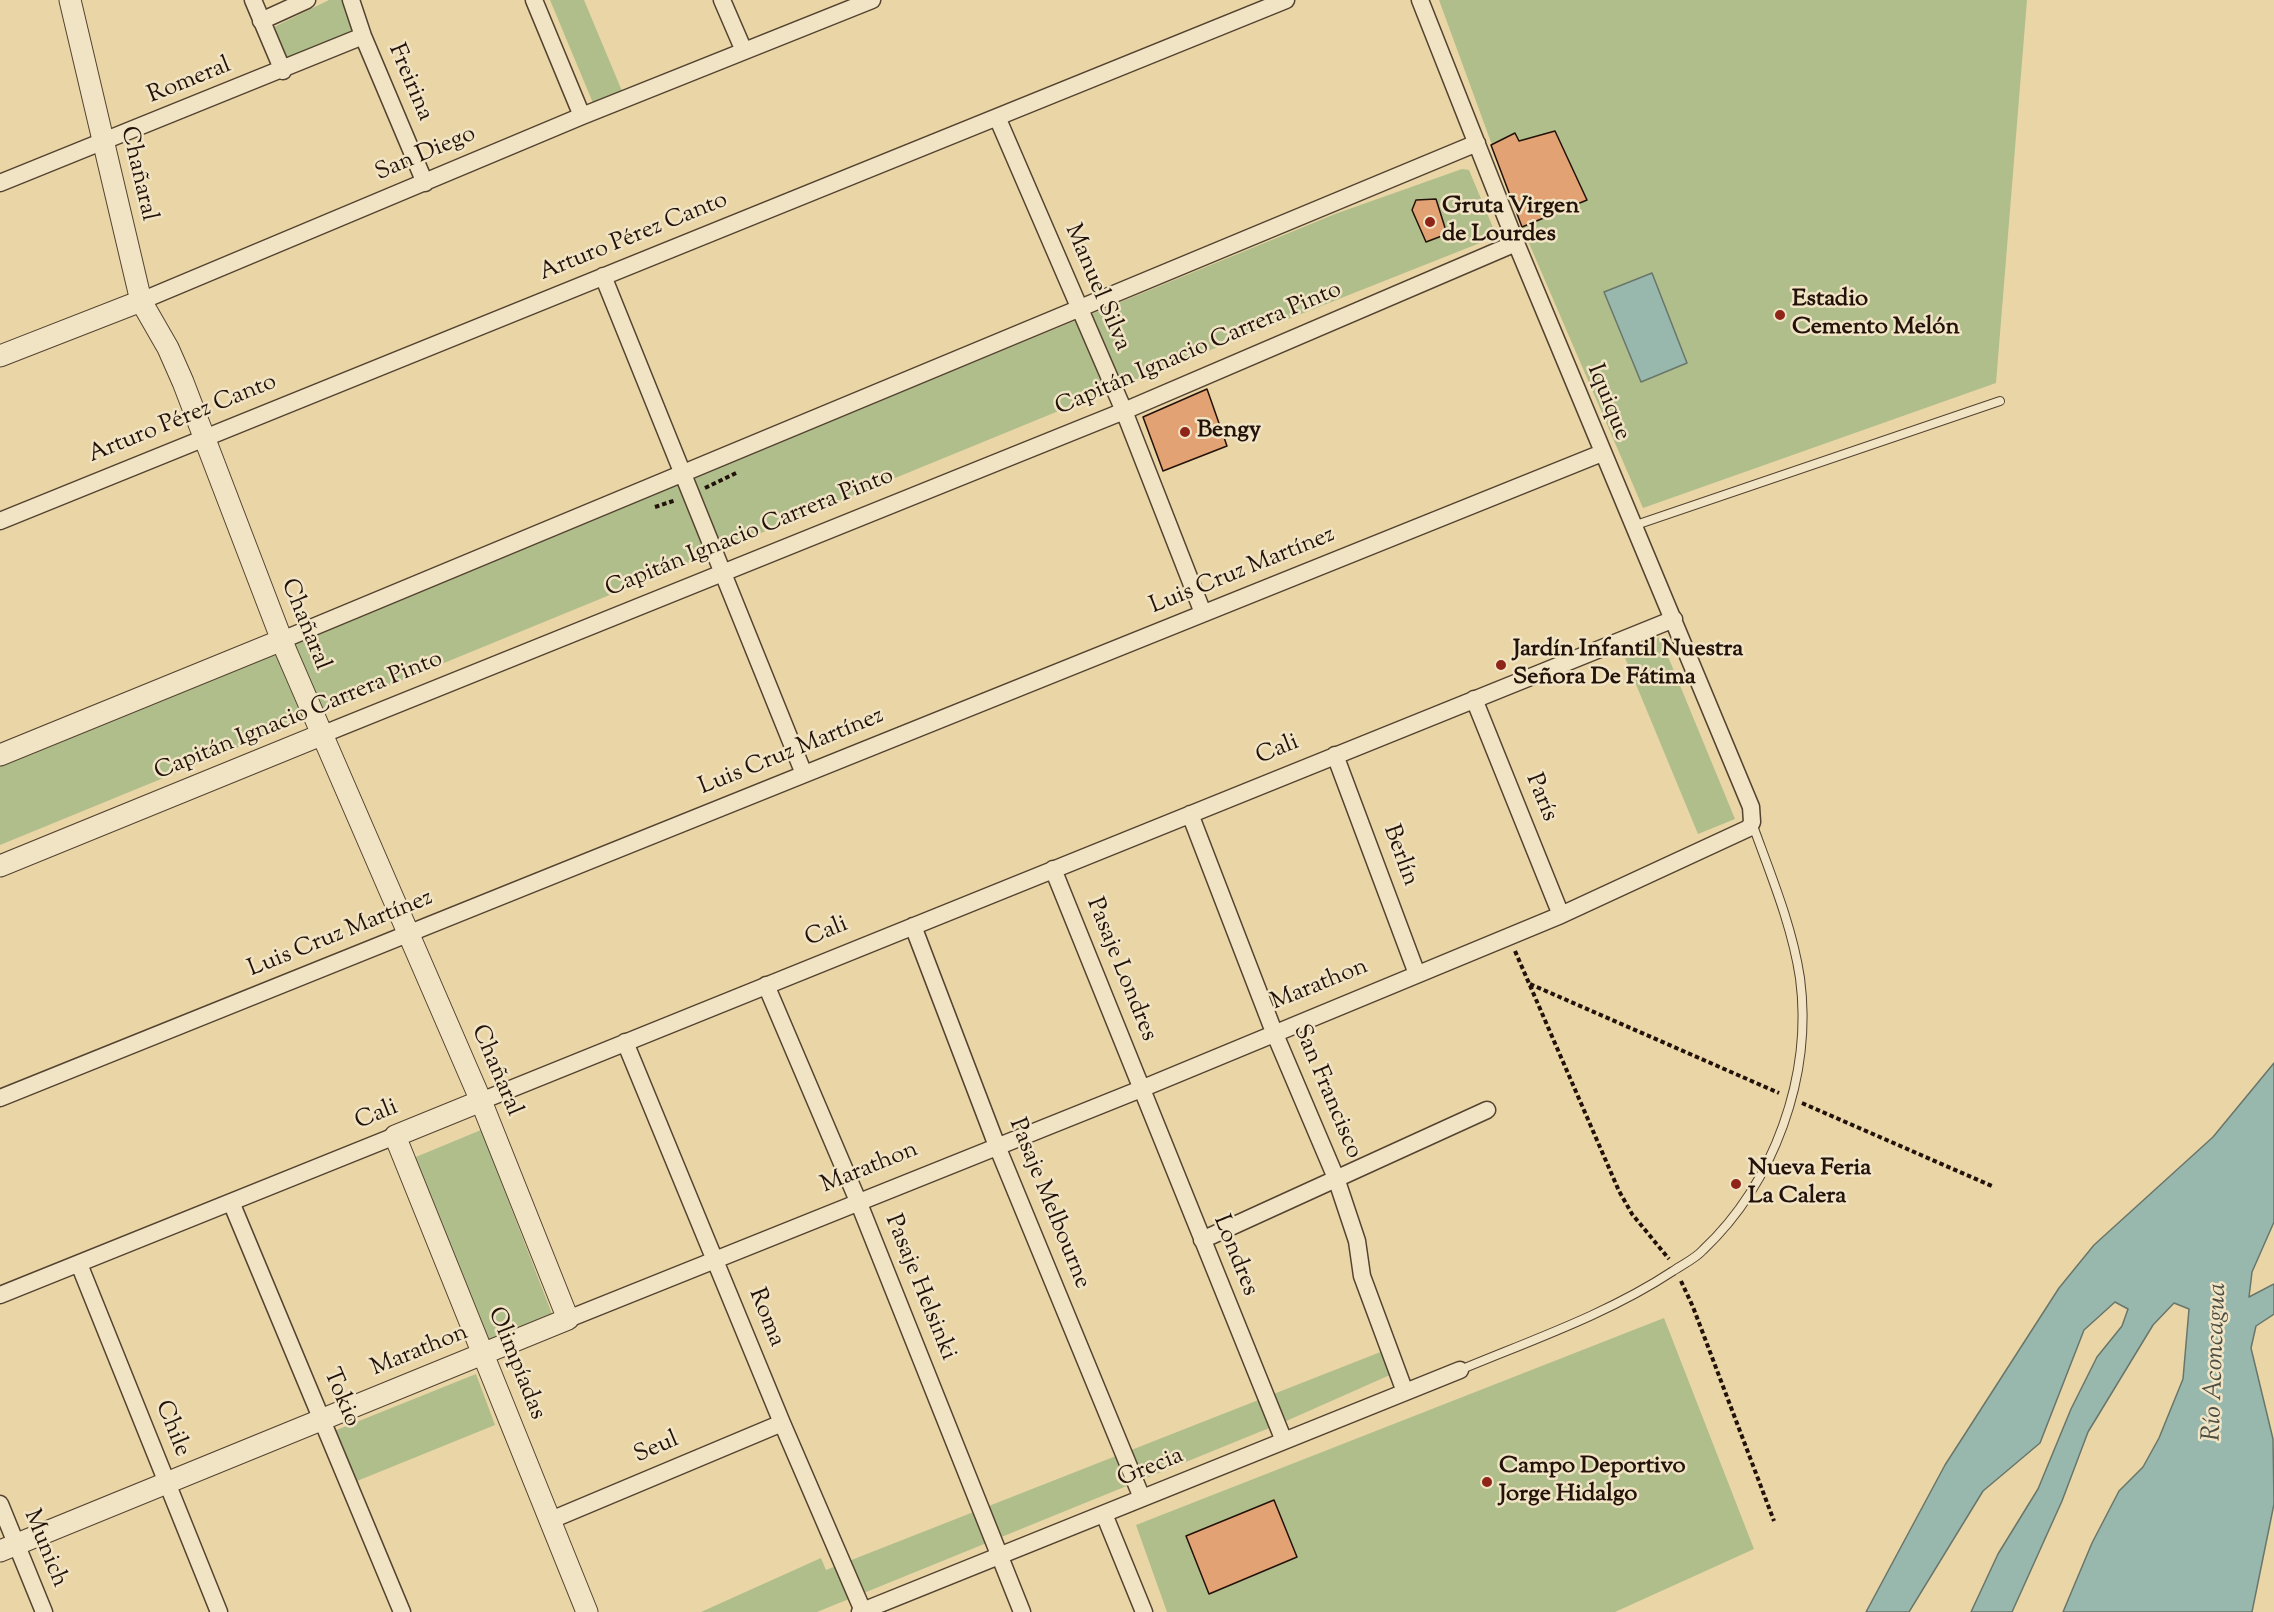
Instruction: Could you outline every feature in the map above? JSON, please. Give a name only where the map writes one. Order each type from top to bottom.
[{"type":"street","name":"Chañaral","points":[[70,0],[141,301],[168,348],[321,735],[481,1101],[568,1319]]},
{"type":"street","points":[[253,0],[283,71]]},
{"type":"street","points":[[261,21],[307,0]]},
{"type":"street","name":"Freirina","points":[[351,0],[363,36],[426,183]]},
{"type":"street","points":[[534,0],[582,116]]},
{"type":"street","points":[[723,0],[744,51]]},
{"type":"street","name":"San Diego","points":[[0,356],[141,301],[582,116],[872,0]]},
{"type":"street","name":"Arturo Pérez Canto","points":[[0,520],[1286,0]]},
{"type":"street","name":"Iquique","points":[[1420,0],[1602,453],[1674,619],[1751,807],[1752,822]]},
{"type":"street","name":"Romeral","points":[[0,183],[283,71],[363,36]]},
{"type":"street","name":"Manuel Silva","points":[[997,117],[1078,310],[1124,411],[1203,613]]},
{"type":"street","points":[[0,755],[1477,143]]},
{"type":"street","name":"Capitán Ignacio Carrera Pinto","points":[[0,866],[1124,411],[1516,243]]},
{"type":"street","points":[[603,276],[804,774]]},
{"type":"street","name":"Luis Cruz Martínez","points":[[2,1094],[408,934],[1602,453]]},
{"type":"street","name":"Cali","points":[[0,1296],[1674,619]]},
{"type":"street","name":"París","points":[[1474,699],[1561,915]]},
{"type":"street","name":"Berlín","points":[[1335,755],[1417,974]]},
{"type":"street","name":"San Francisco","points":[[1191,814],[1274,1032],[1336,1178],[1357,1241],[1362,1276],[1405,1392]]},
{"type":"street","name":"Marathon","points":[[8,1547],[858,1201],[1141,1089],[1561,915],[1742,833],[1752,822]]},
{"type":"street","name":"Pasaje Londres","points":[[1053,869],[1141,1089]]},
{"type":"street","name":"Pasaje Melbourne","points":[[913,926],[997,1146],[1142,1498]]},
{"type":"street","name":"Pasaje Helsinki","points":[[766,986],[858,1201],[1022,1612]]},
{"type":"street","name":"Roma","points":[[625,1042],[861,1611]]},
{"type":"street","name":"Londres","points":[[1141,1089],[1284,1441]]},
{"type":"street","points":[[1202,1240],[1487,1110]]},
{"type":"street","name":"Olimpíadas","points":[[395,1136],[588,1612]]},
{"type":"street","name":"Tokio","points":[[231,1202],[402,1612]]},
{"type":"street","name":"Chile","points":[[79,1264],[219,1612]]},
{"type":"street","name":"Grecia","points":[[861,1611],[886,1607],[1001,1555],[1460,1370]]},
{"type":"street","name":"Seul","points":[[551,1520],[782,1423]]},
{"type":"street","name":"Munich","points":[[0,1504],[8,1547],[44,1612]]},
{"type":"street","points":[[1104,1514],[1144,1612]]},
{"type":"lane","points":[[1634,526],[2000,401]]},
{"type":"lane","points":[[1460,1370],[1633,1296],[1702,1251],[1743,1204],[1767,1163],[1792,1099],[1803,1035],[1800,978],[1784,913],[1752,822]]},
{"type":"path","points":[[1509,936],[1619,1191],[1632,1214],[1662,1248],[1694,1307],[1774,1521]]},
{"type":"path","points":[[1530,984],[1992,1186]]},
{"type":"green space","points":[[329,0],[342,0],[353,33],[289,61],[272,28]]},
{"type":"green space","points":[[550,0],[584,0],[622,91],[593,103]]},
{"type":"green space","name":"Estadio Cemento Melón","points":[[1439,0],[2027,0],[1996,383],[1643,508],[1522,227]]},
{"type":"green space","points":[[1462,169],[1469,170],[1494,230],[1490,239],[1122,385],[0,845],[0,762],[1335,214]]},
{"type":"green space","points":[[1660,637],[1735,819],[1698,834],[1623,653]]},
{"type":"green space","points":[[481,1130],[552,1314],[488,1340],[411,1159]]},
{"type":"green space","name":"Campo Deportivo Jorge Hidalgo","points":[[1664,1318],[1754,1549],[1615,1612],[1167,1612],[1136,1525]]},
{"type":"green space","points":[[1383,1351],[1390,1375],[1284,1422],[817,1612],[701,1612],[821,1558],[826,1570]]},
{"type":"green space","points":[[476,1374],[495,1425],[357,1481],[334,1431]]},
{"type":"water","points":[[1652,273],[1687,363],[1641,382],[1604,292]]},
{"type":"water","name":"Río Aconcagua","points":[[2274,1063],[2274,1222],[2252,1272],[2249,1297],[2274,1284],[2274,1314],[2256,1326],[2251,1348],[2273,1439],[2274,1504],[2252,1612],[2063,1612],[2092,1543],[2119,1491],[2143,1467],[2159,1438],[2183,1379],[2189,1309],[2174,1303],[2153,1325],[2088,1432],[2062,1501],[2012,1612],[1971,1612],[1998,1554],[2038,1489],[2071,1409],[2097,1357],[2122,1326],[2128,1309],[2115,1302],[2084,1330],[2040,1443],[1983,1491],[1909,1612],[1866,1612],[1945,1465],[2059,1288],[2094,1245],[2213,1137]]},
{"type":"building","points":[[1555,131],[1587,200],[1522,227],[1491,145],[1515,133],[1519,141]]},
{"type":"building","name":"Gruta Virgen de Lourdes","points":[[1436,199],[1447,234],[1426,242],[1412,210],[1416,200]]},
{"type":"building","name":"Bengy","points":[[1207,389],[1227,446],[1163,471],[1143,417]]},
{"type":"building","points":[[1274,1500],[1297,1557],[1209,1594],[1186,1536]]},
{"type":"place","name":"Gruta Virgen de Lourdes","points":[[1430,222]]},
{"type":"place","name":"Estadio Cemento Melón","points":[[1780,315]]},
{"type":"place","name":"Bengy","points":[[1185,432]]},
{"type":"place","name":"Jardín Infantil Nuestra Señora De Fátima","points":[[1501,665]]},
{"type":"place","name":"Nueva Feria La Calera","points":[[1736,1184]]},
{"type":"place","name":"Campo Deportivo Jorge Hidalgo","points":[[1487,1482]]}]
